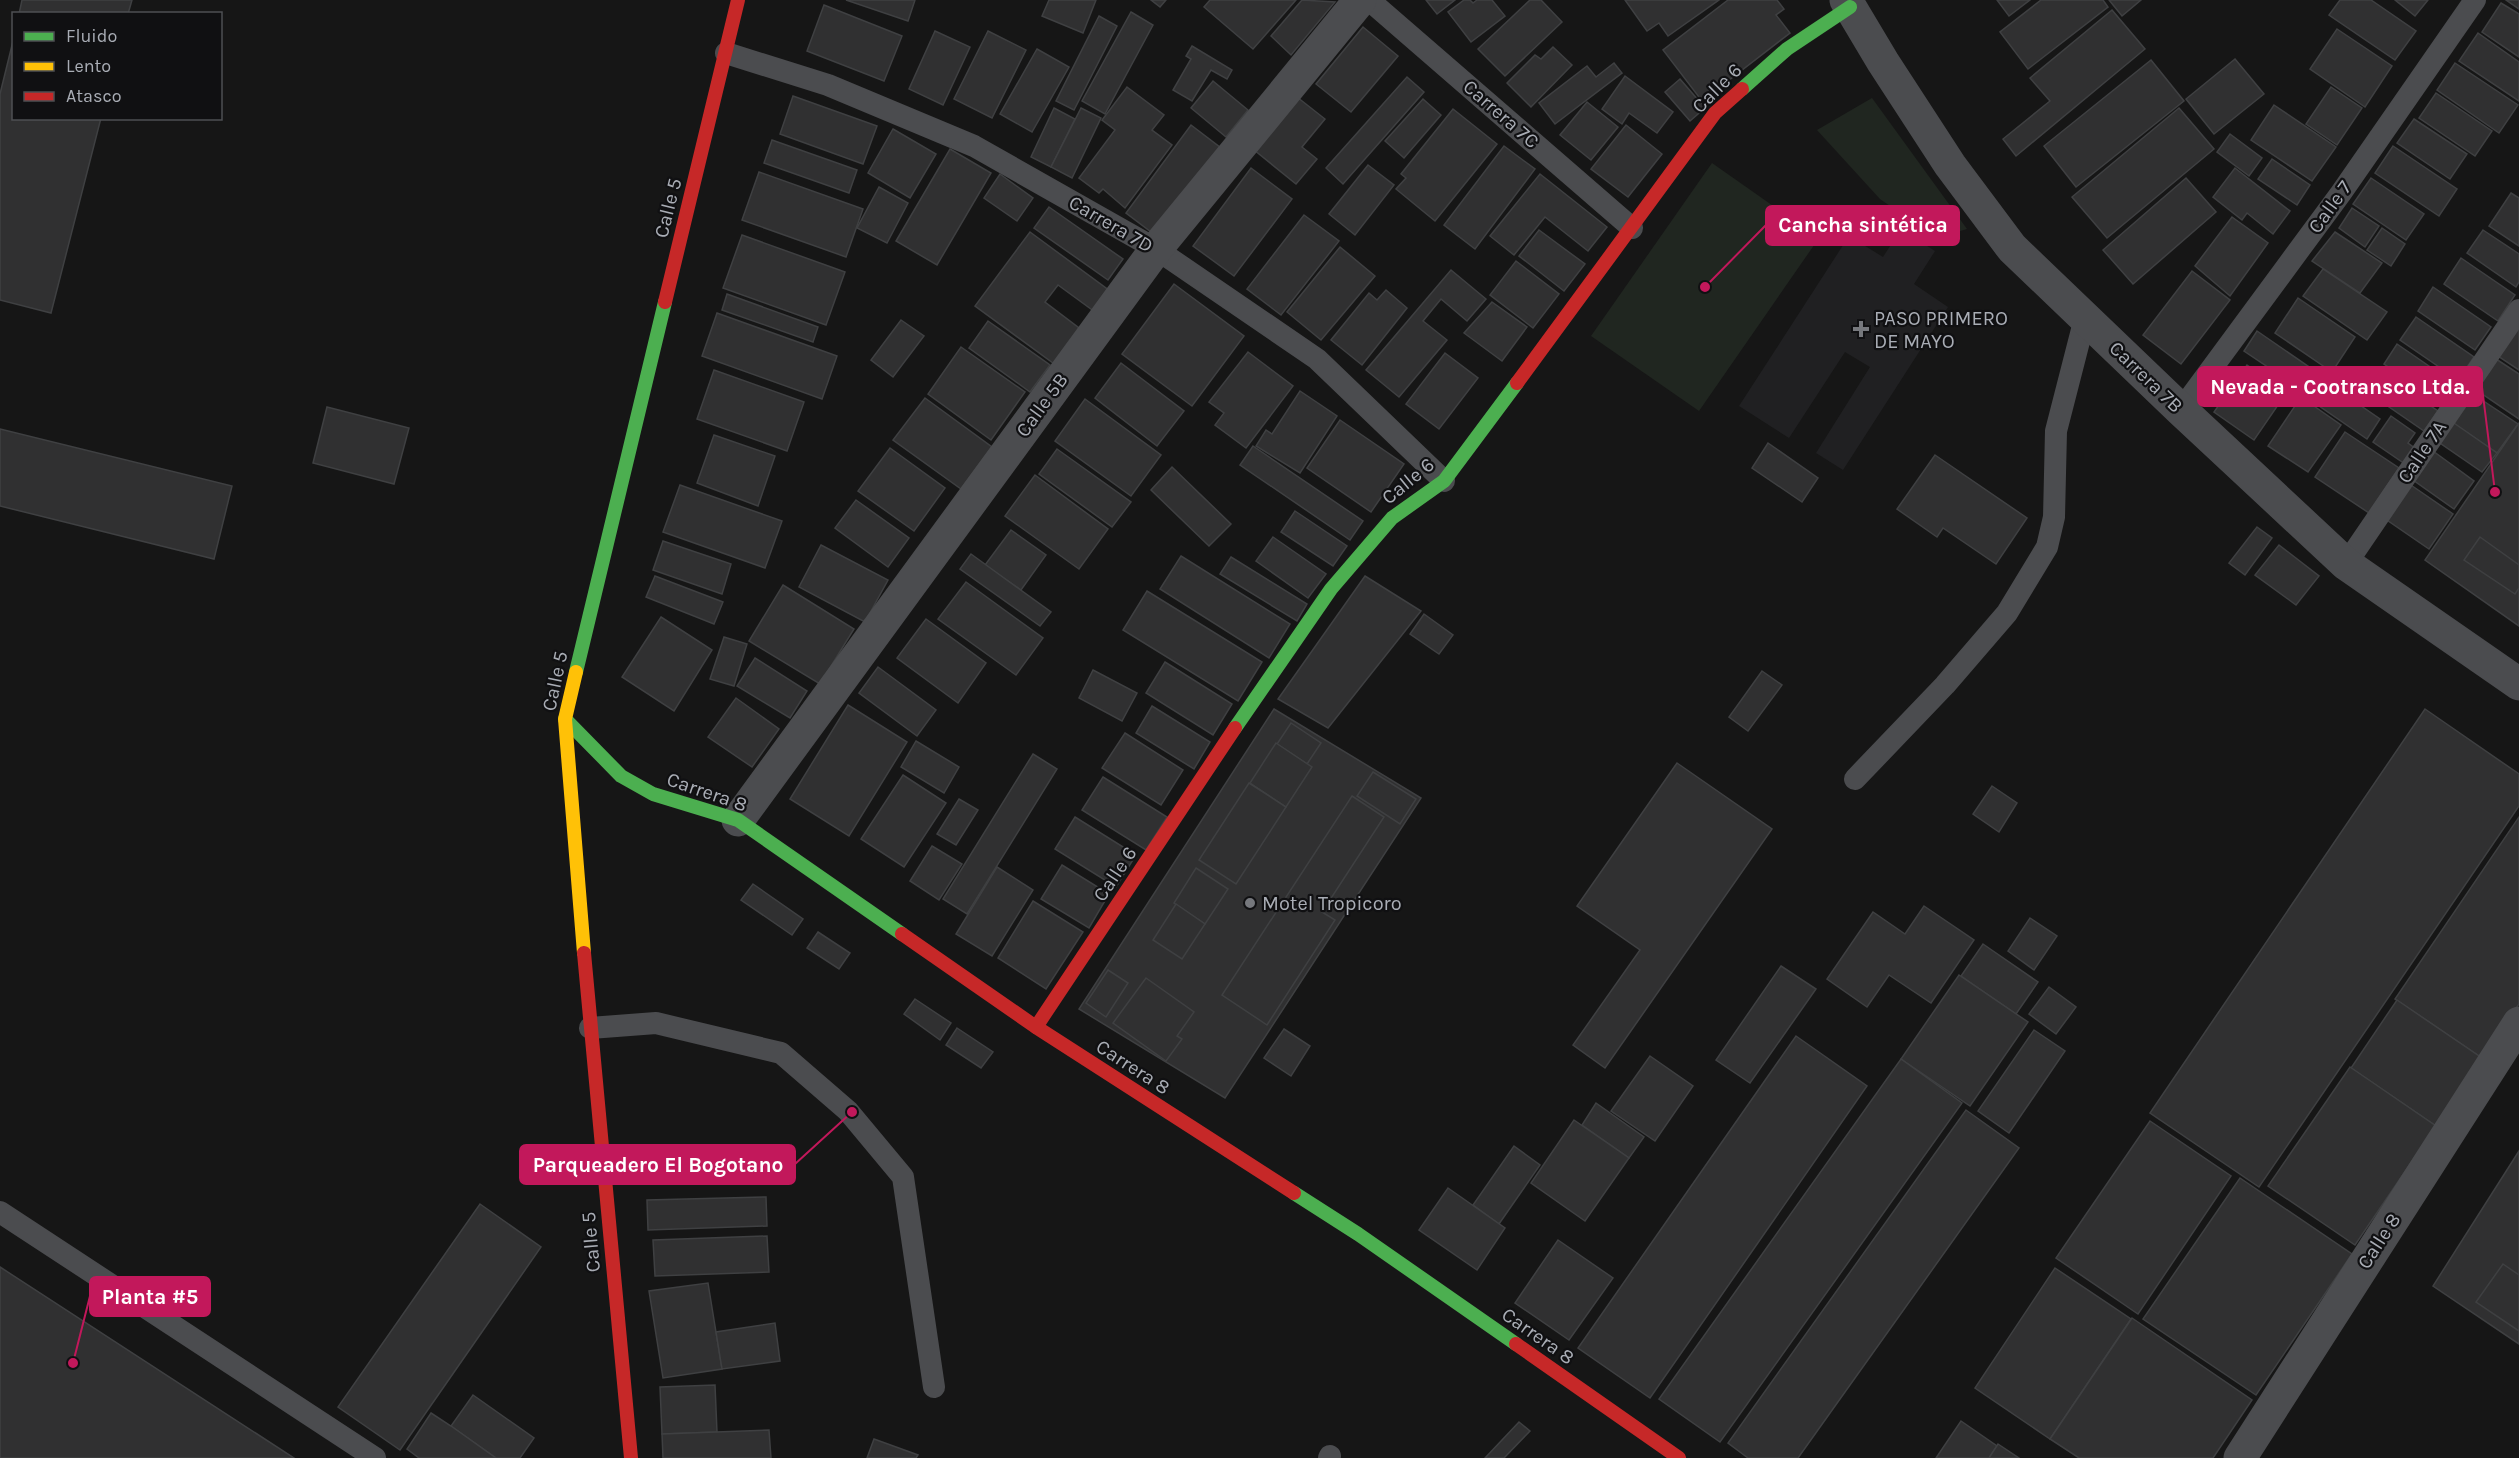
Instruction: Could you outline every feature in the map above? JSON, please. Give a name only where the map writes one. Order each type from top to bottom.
[{"type":"street","name":"Calle 5","points":[[630,1458],[590,1028],[565,719],[738,0]]},
{"type":"street","name":"Calle 5B","points":[[738,820],[1156,249],[1360,0]]},
{"type":"street","name":"Calle 6","points":[[1036,1027],[1235,728],[1331,589],[1392,518],[1444,481],[1715,113],[1787,49],[1848,3]]},
{"type":"street","name":"Carrera 7B","points":[[1848,3],[1883,62],[1950,165],[2012,248],[2346,564],[2519,684]]},
{"type":"street","name":"Carrera 8","points":[[565,719],[621,776],[653,794],[738,820],[1036,1027],[1358,1234],[1679,1458]]},
{"type":"street","name":"Calle 8","points":[[2240,1458],[2519,1023]]},
{"type":"lane","name":"Carrera 7C","points":[[1369,0],[1632,228]]},
{"type":"lane","name":"Calle 7","points":[[2181,410],[2341,193],[2475,0]]},
{"type":"lane","name":"Carrera 7D","points":[[726,53],[828,85],[974,146],[1156,249],[1317,359],[1444,481]]},
{"type":"lane","name":"Calle 7A","points":[[2346,564],[2519,310]]},
{"type":"lane","points":[[1855,779],[1945,686],[2007,613],[2047,547],[2054,517],[2056,431],[2085,318]]},
{"type":"lane","points":[[590,1028],[656,1023],[781,1053],[848,1111],[903,1177],[934,1387]]},
{"type":"lane","points":[[0,1212],[375,1458]]},
{"type":"shaded area","points":[[1872,98],[1967,229],[1936,238],[1880,199],[1817,130]]},
{"type":"shaded area","points":[[1712,163],[1819,238],[1699,411],[1591,336]]},
{"type":"shaded area","name":"PASO PRIMERO DE MAYO","points":[[1901,229],[1935,251],[1914,284],[1948,307],[1843,470],[1816,453],[1870,367],[1845,352],[1789,438],[1739,406],[1849,236],[1883,257]]},
{"type":"building","points":[[22,0],[132,0],[129,12],[19,12]]},
{"type":"building","points":[[846,0],[915,0],[908,21]]},
{"type":"building","points":[[1049,0],[1096,0],[1083,33],[1042,16]]},
{"type":"building","points":[[1151,0],[1166,0],[1160,7]]},
{"type":"building","points":[[1210,0],[1296,0],[1253,49],[1204,7]]},
{"type":"building","points":[[1302,0],[1335,2],[1291,55],[1271,36]]},
{"type":"building","points":[[1426,0],[1455,0],[1437,14]]},
{"type":"building","points":[[1464,0],[1470,0],[1473,3],[1477,0],[1492,0],[1505,16],[1471,42],[1448,12]]},
{"type":"building","points":[[1530,0],[1541,0],[1562,22],[1505,76],[1478,49]]},
{"type":"building","points":[[1625,0],[1719,0],[1668,36],[1659,23],[1647,31]]},
{"type":"building","points":[[1728,0],[1777,0],[1784,9],[1776,15],[1790,33],[1702,101],[1663,50]]},
{"type":"building","points":[[1997,0],[2030,0],[2009,16]]},
{"type":"building","points":[[2041,0],[2103,0],[2108,7],[2028,69],[2000,32]]},
{"type":"building","points":[[2109,0],[2141,0],[2122,16]]},
{"type":"building","points":[[2340,0],[2371,0],[2416,31],[2395,60],[2329,15]]},
{"type":"building","points":[[2395,0],[2428,0],[2415,16]]},
{"type":"building","points":[[2506,0],[2519,0],[2519,9]]},
{"type":"building","points":[[2501,3],[2519,14],[2519,57],[2482,32]]},
{"type":"building","points":[[824,5],[902,36],[884,81],[807,51]]},
{"type":"building","points":[[2112,10],[2145,49],[2016,156],[2003,139],[2050,101],[2030,78]]},
{"type":"building","points":[[1131,12],[1153,25],[1105,114],[1082,101]]},
{"type":"building","points":[[1099,16],[1117,26],[1074,110],[1056,101]]},
{"type":"building","points":[[1363,27],[1398,56],[1351,112],[1316,84]]},
{"type":"building","points":[[2337,29],[2392,66],[2365,107],[2310,69]]},
{"type":"building","points":[[935,31],[970,47],[943,105],[909,89]]},
{"type":"building","points":[[988,31],[1026,50],[992,118],[954,99]]},
{"type":"building","points":[[2478,33],[2519,62],[2519,101],[2459,61]]},
{"type":"building","points":[[12,45],[12,120],[100,120],[51,313],[0,300],[0,94]]},
{"type":"building","points":[[1192,46],[1232,70],[1227,79],[1211,70],[1192,101],[1173,90],[1191,59],[1186,56]]},
{"type":"building","points":[[1553,47],[1572,65],[1531,107],[1507,83],[1535,55],[1541,59]]},
{"type":"building","points":[[1037,49],[1069,67],[1032,132],[1000,114]]},
{"type":"building","points":[[2235,59],[2264,94],[2214,134],[2186,99]]},
{"type":"building","points":[[2151,60],[2184,101],[2076,187],[2044,146]]},
{"type":"building","points":[[1614,63],[1622,73],[1555,124],[1539,103],[1587,66],[1596,77]]},
{"type":"building","points":[[2455,63],[2518,105],[2499,133],[2437,90]]},
{"type":"building","points":[[1625,76],[1673,112],[1657,133],[1629,113],[1622,124],[1602,109]]},
{"type":"building","points":[[1407,77],[1424,92],[1343,184],[1326,168]]},
{"type":"building","points":[[1680,79],[1705,108],[1690,121],[1665,92]]},
{"type":"building","points":[[1213,81],[1248,110],[1226,137],[1191,108]]},
{"type":"building","points":[[1127,87],[1164,115],[1152,130],[1172,145],[1125,208],[1103,189],[1099,193],[1079,178],[1115,130],[1102,120]]},
{"type":"building","points":[[2331,87],[2362,108],[2337,145],[2306,124]]},
{"type":"building","points":[[2436,93],[2492,131],[2475,156],[2419,118]]},
{"type":"building","points":[[793,96],[877,126],[863,164],[780,134]]},
{"type":"building","points":[[1297,97],[1325,119],[1302,147],[1317,159],[1296,184],[1254,150]]},
{"type":"building","points":[[1423,99],[1441,115],[1404,158],[1385,141]]},
{"type":"building","points":[[1587,102],[1618,127],[1591,160],[1560,135]]},
{"type":"building","points":[[2274,105],[2336,147],[2312,181],[2251,140]]},
{"type":"building","points":[[1054,108],[1075,119],[1051,167],[1031,157]]},
{"type":"building","points":[[1081,108],[1101,118],[1072,178],[1051,167]]},
{"type":"building","points":[[2179,108],[2214,149],[2107,238],[2072,197]]},
{"type":"building","points":[[1453,109],[1497,144],[1435,221],[1396,189],[1406,178],[1401,174]]},
{"type":"building","points":[[2414,119],[2467,154],[2450,179],[2397,143]]},
{"type":"building","points":[[1191,125],[1221,148],[1155,235],[1126,213]]},
{"type":"building","points":[[1626,125],[1662,154],[1628,197],[1591,169]]},
{"type":"building","points":[[893,129],[936,154],[910,198],[868,173]]},
{"type":"building","points":[[2230,134],[2262,158],[2249,176],[2217,152]]},
{"type":"building","points":[[772,140],[857,170],[849,193],[764,163]]},
{"type":"building","points":[[1504,146],[1535,169],[1475,249],[1444,225]]},
{"type":"building","points":[[2393,146],[2457,189],[2439,216],[2375,173]]},
{"type":"building","points":[[950,149],[991,173],[937,265],[896,241]]},
{"type":"building","points":[[2272,159],[2310,185],[2297,205],[2258,179]]},
{"type":"building","points":[[1368,165],[1394,185],[1355,235],[1329,214]]},
{"type":"building","points":[[1251,168],[1292,199],[1234,276],[1193,246]]},
{"type":"building","points":[[2235,168],[2290,211],[2273,234],[2247,213],[2242,220],[2213,197]]},
{"type":"building","points":[[759,172],[863,209],[846,257],[742,220]]},
{"type":"building","points":[[1000,174],[1033,198],[1017,221],[984,198]]},
{"type":"building","points":[[1540,174],[1607,227],[1588,251],[1545,217],[1514,255],[1490,236]]},
{"type":"building","points":[[2186,178],[2216,212],[2133,284],[2103,250]]},
{"type":"building","points":[[2371,178],[2424,214],[2406,240],[2353,204]]},
{"type":"building","points":[[879,187],[908,203],[887,243],[857,228]]},
{"type":"building","points":[[2511,193],[2519,198],[2519,246],[2489,226]]},
{"type":"building","points":[[1049,207],[1123,259],[1108,280],[1034,228]]},
{"type":"building","points":[[2352,208],[2379,226],[2365,247],[2339,228]]},
{"type":"building","points":[[1304,215],[1339,241],[1281,315],[1247,289]]},
{"type":"building","points":[[2232,217],[2268,243],[2230,296],[2195,266]]},
{"type":"building","points":[[2382,228],[2405,244],[2391,266],[2367,250]]},
{"type":"building","points":[[1539,230],[1585,264],[1564,291],[1519,256]]},
{"type":"building","points":[[2483,230],[2519,254],[2519,282],[2516,287],[2467,253]]},
{"type":"building","points":[[1030,232],[1110,291],[1095,312],[1058,285],[1045,302],[1083,331],[1057,366],[975,306]]},
{"type":"building","points":[[2335,232],[2382,263],[2360,293],[2312,261]]},
{"type":"building","points":[[742,235],[845,272],[826,325],[723,288]]},
{"type":"building","points":[[1340,247],[1375,276],[1321,340],[1287,312]]},
{"type":"building","points":[[2461,258],[2515,295],[2498,321],[2444,284]]},
{"type":"building","points":[[1516,261],[1559,294],[1533,328],[1490,295]]},
{"type":"building","points":[[2323,269],[2387,312],[2367,340],[2303,296]]},
{"type":"building","points":[[1451,270],[1486,299],[1467,321],[1441,299],[1423,321],[1447,340],[1399,397],[1366,370]]},
{"type":"building","points":[[2192,271],[2230,300],[2181,364],[2143,335]]},
{"type":"building","points":[[1174,284],[1244,336],[1192,406],[1122,354]]},
{"type":"building","points":[[2433,287],[2491,327],[2475,350],[2418,311]]},
{"type":"building","points":[[1386,290],[1407,308],[1362,365],[1331,340],[1369,293],[1377,300]]},
{"type":"building","points":[[727,294],[818,327],[813,342],[722,310]]},
{"type":"building","points":[[2298,298],[2355,337],[2332,372],[2275,333]]},
{"type":"building","points":[[1492,302],[1527,327],[1502,361],[1464,333]]},
{"type":"building","points":[[717,313],[837,356],[822,399],[702,356]]},
{"type":"building","points":[[2416,317],[2474,357],[2458,380],[2400,340]]},
{"type":"building","points":[[901,320],[924,336],[893,377],[871,360]]},
{"type":"building","points":[[988,321],[1050,365],[1030,392],[969,348]]},
{"type":"building","points":[[2519,323],[2519,370],[2495,354]]},
{"type":"building","points":[[2257,331],[2315,371],[2302,390],[2244,351]]},
{"type":"building","points":[[2397,344],[2455,384],[2442,403],[2384,364]]},
{"type":"building","points":[[961,347],[1025,392],[991,440],[928,394]]},
{"type":"building","points":[[1248,352],[1293,386],[1246,448],[1215,425],[1224,413],[1209,402]]},
{"type":"building","points":[[1445,353],[1478,378],[1439,429],[1406,404]]},
{"type":"building","points":[[2493,357],[2519,374],[2519,419],[2472,387]]},
{"type":"building","points":[[1121,363],[1184,411],[1157,446],[1095,398]]},
{"type":"building","points":[[2247,365],[2287,392],[2254,440],[2214,412]]},
{"type":"building","points":[[2376,369],[2438,411],[2424,431],[2363,389]]},
{"type":"building","points":[[714,370],[804,402],[787,451],[697,419]]},
{"type":"building","points":[[2322,379],[2380,419],[2367,439],[2309,399]]},
{"type":"building","points":[[1300,391],[1337,416],[1300,473],[1256,446],[1266,430],[1272,434]]},
{"type":"building","points":[[2473,394],[2518,424],[2497,453],[2453,423]]},
{"type":"building","points":[[2301,397],[2341,425],[2308,472],[2268,446]]},
{"type":"building","points":[[925,398],[992,447],[961,489],[893,440]]},
{"type":"building","points":[[1085,399],[1161,455],[1131,496],[1055,441]]},
{"type":"building","points":[[327,407],[409,428],[394,484],[313,463]]},
{"type":"building","points":[[2391,416],[2415,433],[2408,443],[2416,449],[2405,464],[2373,442]]},
{"type":"building","points":[[1340,420],[1404,464],[1371,512],[1307,468]]},
{"type":"building","points":[[2451,421],[2497,453],[2482,472],[2437,441]]},
{"type":"building","points":[[2519,423],[2519,626],[2425,560]]},
{"type":"building","points":[[0,429],[232,486],[214,559],[0,506]]},
{"type":"building","points":[[2345,432],[2399,468],[2369,513],[2315,477]]},
{"type":"building","points":[[714,435],[775,456],[758,506],[697,483]]},
{"type":"building","points":[[1768,443],[1818,478],[1802,502],[1752,468]]},
{"type":"building","points":[[1253,446],[1363,521],[1350,540],[1240,465]]},
{"type":"building","points":[[890,448],[945,488],[914,531],[858,491]]},
{"type":"building","points":[[1057,449],[1131,502],[1112,527],[1039,474]]},
{"type":"building","points":[[2433,451],[2474,481],[2454,509],[2413,480]]},
{"type":"building","points":[[1935,455],[2027,518],[1996,564],[1943,528],[1937,537],[1897,509]]},
{"type":"building","points":[[1172,467],[1231,524],[1209,546],[1151,490]]},
{"type":"building","points":[[1035,475],[1108,529],[1079,569],[1005,516]]},
{"type":"building","points":[[2408,483],[2453,514],[2429,549],[2384,518]]},
{"type":"building","points":[[680,485],[782,521],[765,568],[663,532]]},
{"type":"building","points":[[856,500],[909,538],[888,567],[835,528]]},
{"type":"building","points":[[1295,511],[1347,546],[1333,566],[1281,532]]},
{"type":"building","points":[[2257,527],[2272,538],[2245,575],[2229,563]]},
{"type":"building","points":[[1011,530],[1046,555],[1021,590],[985,565]]},
{"type":"building","points":[[1273,537],[1326,574],[1308,598],[1256,561]]},
{"type":"building","points":[[2480,537],[2519,565],[2519,588],[2515,594],[2464,560]]},
{"type":"building","points":[[663,541],[731,564],[722,594],[653,570]]},
{"type":"building","points":[[821,545],[888,580],[865,622],[799,587]]},
{"type":"building","points":[[2279,545],[2319,576],[2296,605],[2255,575]]},
{"type":"building","points":[[971,554],[1051,612],[1040,626],[960,569]]},
{"type":"building","points":[[1181,556],[1290,624],[1269,658],[1160,589]]},
{"type":"building","points":[[1231,557],[1307,604],[1297,621],[1220,574]]},
{"type":"building","points":[[655,576],[723,602],[714,624],[646,597]]},
{"type":"building","points":[[1365,576],[1421,611],[1328,728],[1278,699]]},
{"type":"building","points":[[966,582],[1043,638],[1016,675],[938,619]]},
{"type":"building","points":[[783,585],[854,629],[820,684],[749,641]]},
{"type":"building","points":[[1147,591],[1262,662],[1238,701],[1123,630]]},
{"type":"building","points":[[1424,614],[1453,635],[1439,654],[1410,634]]},
{"type":"building","points":[[661,617],[712,650],[674,711],[622,677]]},
{"type":"building","points":[[926,619],[986,663],[958,703],[897,658]]},
{"type":"building","points":[[724,637],[747,644],[734,686],[710,679]]},
{"type":"building","points":[[755,658],[807,691],[790,718],[737,686]]},
{"type":"building","points":[[1165,662],[1232,704],[1213,735],[1146,693]]},
{"type":"building","points":[[878,667],[936,710],[917,736],[859,693]]},
{"type":"building","points":[[1093,670],[1137,693],[1122,721],[1079,698]]},
{"type":"building","points":[[1762,671],[1782,685],[1748,731],[1729,717]]},
{"type":"building","points":[[736,698],[779,729],[752,767],[708,737]]},
{"type":"building","points":[[848,705],[907,742],[849,836],[790,799]]},
{"type":"building","points":[[1152,706],[1210,742],[1194,769],[1136,733]]},
{"type":"building","name":"Motel Tropicoro","points":[[1274,709],[1421,798],[1225,1098],[1079,1009]]},
{"type":"building","points":[[2425,709],[2519,774],[2519,806],[2259,1187],[2150,1113]]},
{"type":"building","points":[[1291,723],[1321,743],[1307,764],[1277,744]]},
{"type":"building","points":[[1125,733],[1183,770],[1161,805],[1102,768]]},
{"type":"building","points":[[916,741],[959,767],[944,793],[901,767]]},
{"type":"building","points":[[1276,743],[1312,767],[1286,807],[1250,783]]},
{"type":"building","points":[[1033,754],[1057,769],[967,914],[943,899]]},
{"type":"building","points":[[1677,763],[1772,829],[1605,1068],[1573,1045],[1640,950],[1577,906]]},
{"type":"building","points":[[1373,772],[1416,799],[1400,824],[1357,796]]},
{"type":"building","points":[[903,775],[946,803],[904,867],[861,839]]},
{"type":"building","points":[[1103,777],[1167,817],[1146,850],[1082,810]]},
{"type":"building","points":[[1249,783],[1286,807],[1236,884],[1199,860]]},
{"type":"building","points":[[1992,786],[2017,803],[1999,832],[1973,814]]},
{"type":"building","points":[[1352,796],[1384,817],[1322,912],[1335,920],[1267,1025],[1222,995]]},
{"type":"building","points":[[959,799],[978,810],[956,845],[937,834]]},
{"type":"building","points":[[1075,817],[1136,855],[1116,887],[1055,849]]},
{"type":"building","points":[[2519,817],[2519,1004],[2482,1058],[2395,999]]},
{"type":"building","points":[[932,846],[962,864],[939,900],[910,881]]},
{"type":"building","points":[[1062,865],[1109,894],[1089,928],[1041,899]]},
{"type":"building","points":[[997,867],[1033,890],[992,956],[956,934]]},
{"type":"building","points":[[1196,868],[1228,889],[1205,924],[1174,903]]},
{"type":"building","points":[[753,884],[803,919],[792,935],[741,900]]},
{"type":"building","points":[[1033,901],[1083,932],[1046,989],[998,958]]},
{"type":"building","points":[[1176,904],[1205,924],[1182,959],[1153,940]]},
{"type":"building","points":[[1924,906],[1974,940],[1931,1003],[1889,975],[1867,1007],[1827,979],[1873,912],[1905,934]]},
{"type":"building","points":[[2030,918],[2057,936],[2034,970],[2008,951]]},
{"type":"building","points":[[818,932],[850,953],[839,969],[807,948]]},
{"type":"building","points":[[1983,944],[2038,982],[2016,1014],[1961,976]]},
{"type":"building","points":[[1781,966],[1816,989],[1750,1083],[1716,1060]]},
{"type":"building","points":[[1108,970],[1128,983],[1106,1017],[1086,1003]]},
{"type":"building","points":[[1959,975],[2028,1022],[1970,1106],[1901,1059]]},
{"type":"building","points":[[1146,978],[1194,1012],[1177,1036],[1182,1039],[1166,1061],[1113,1023]]},
{"type":"building","points":[[2049,987],[2076,1007],[2056,1034],[2029,1014]]},
{"type":"building","points":[[915,999],[951,1023],[940,1040],[904,1014]]},
{"type":"building","points":[[2397,1000],[2482,1058],[2436,1126],[2351,1068]]},
{"type":"building","points":[[957,1028],[993,1052],[981,1068],[946,1045]]},
{"type":"building","points":[[1284,1029],[1310,1046],[1291,1076],[1264,1058]]},
{"type":"building","points":[[2034,1030],[2065,1051],[2009,1133],[1978,1111]]},
{"type":"building","points":[[1796,1036],[1867,1086],[1650,1398],[1578,1348]]},
{"type":"building","points":[[1650,1056],[1693,1086],[1655,1141],[1611,1111]]},
{"type":"building","points":[[1901,1059],[1962,1103],[1720,1442],[1659,1399]]},
{"type":"building","points":[[2350,1067],[2436,1126],[2355,1245],[2268,1186]]},
{"type":"building","points":[[1596,1103],[1644,1137],[1629,1158],[1582,1125]]},
{"type":"building","points":[[1966,1110],[2019,1148],[1798,1458],[1748,1458],[1728,1443]]},
{"type":"building","points":[[1574,1120],[1629,1158],[1585,1221],[1531,1183]]},
{"type":"building","points":[[2150,1121],[2231,1176],[2138,1314],[2056,1258]]},
{"type":"building","points":[[1514,1146],[1540,1165],[1499,1224],[1473,1205]]},
{"type":"building","points":[[2519,1151],[2519,1344],[2433,1286]]},
{"type":"building","points":[[2240,1178],[2352,1254],[2256,1395],[2143,1319]]},
{"type":"building","points":[[1448,1188],[1505,1228],[1477,1270],[1419,1230]]},
{"type":"building","points":[[766,1197],[767,1226],[648,1230],[647,1200]]},
{"type":"building","points":[[480,1204],[541,1247],[400,1450],[338,1407]]},
{"type":"building","points":[[767,1236],[769,1272],[655,1276],[653,1240]]},
{"type":"building","points":[[1558,1240],[1613,1278],[1569,1340],[1515,1303]]},
{"type":"building","points":[[2503,1264],[2519,1275],[2519,1331],[2476,1302]]},
{"type":"building","points":[[0,1267],[294,1458],[0,1458]]},
{"type":"building","points":[[2055,1268],[2131,1319],[2050,1439],[1975,1388]]},
{"type":"building","points":[[708,1283],[722,1369],[663,1378],[649,1291]]},
{"type":"building","points":[[2132,1318],[2252,1400],[2213,1458],[2079,1458],[2050,1439]]},
{"type":"building","points":[[775,1323],[780,1361],[722,1369],[716,1332]]},
{"type":"building","points":[[715,1385],[717,1432],[662,1434],[660,1387]]},
{"type":"building","points":[[473,1395],[534,1438],[520,1458],[496,1458],[451,1426]]},
{"type":"building","points":[[431,1413],[496,1458],[419,1458],[407,1449]]},
{"type":"building","points":[[1961,1421],[1997,1446],[1989,1458],[1936,1458]]},
{"type":"building","points":[[1519,1422],[1530,1431],[1504,1458],[1485,1458]]},
{"type":"building","points":[[769,1430],[771,1458],[663,1458],[662,1434]]},
{"type":"building","points":[[874,1439],[918,1455],[916,1458],[867,1458]]},
{"type":"building","points":[[1998,1444],[2019,1458],[1989,1458]]},
{"type":"traffic: fast","points":[[1742,89],[1787,49],[1850,7]]},
{"type":"traffic: fast","points":[[576,672],[665,302]]},
{"type":"traffic: fast","points":[[1235,728],[1331,589],[1392,518],[1444,481],[1517,383]]},
{"type":"traffic: fast","points":[[565,719],[621,776],[653,794],[738,820],[902,934]]},
{"type":"traffic: fast","points":[[1294,1193],[1358,1234],[1516,1344]]},
{"type":"traffic: slow","points":[[576,672],[565,719],[584,953]]},
{"type":"traffic: jam","points":[[665,302],[738,0]]},
{"type":"traffic: jam","points":[[1517,383],[1715,113],[1742,89]]},
{"type":"traffic: jam","points":[[1036,1027],[1235,728]]},
{"type":"traffic: jam","points":[[902,934],[1036,1027],[1294,1193]]},
{"type":"traffic: jam","points":[[584,953],[631,1458]]},
{"type":"traffic: jam","points":[[1516,1344],[1679,1458]]},
{"type":"place","name":"Cancha sintética","points":[[1705,287]]},
{"type":"place","name":"PASO PRIMERO DE MAYO","points":[[1861,329]]},
{"type":"place","name":"Nevada - Cootransco Ltda.","points":[[2495,492]]},
{"type":"place","name":"Motel Tropicoro","points":[[1250,903]]},
{"type":"place","name":"Parqueadero El Bogotano","points":[[852,1112]]},
{"type":"place","name":"Planta #5","points":[[73,1363]]}]
